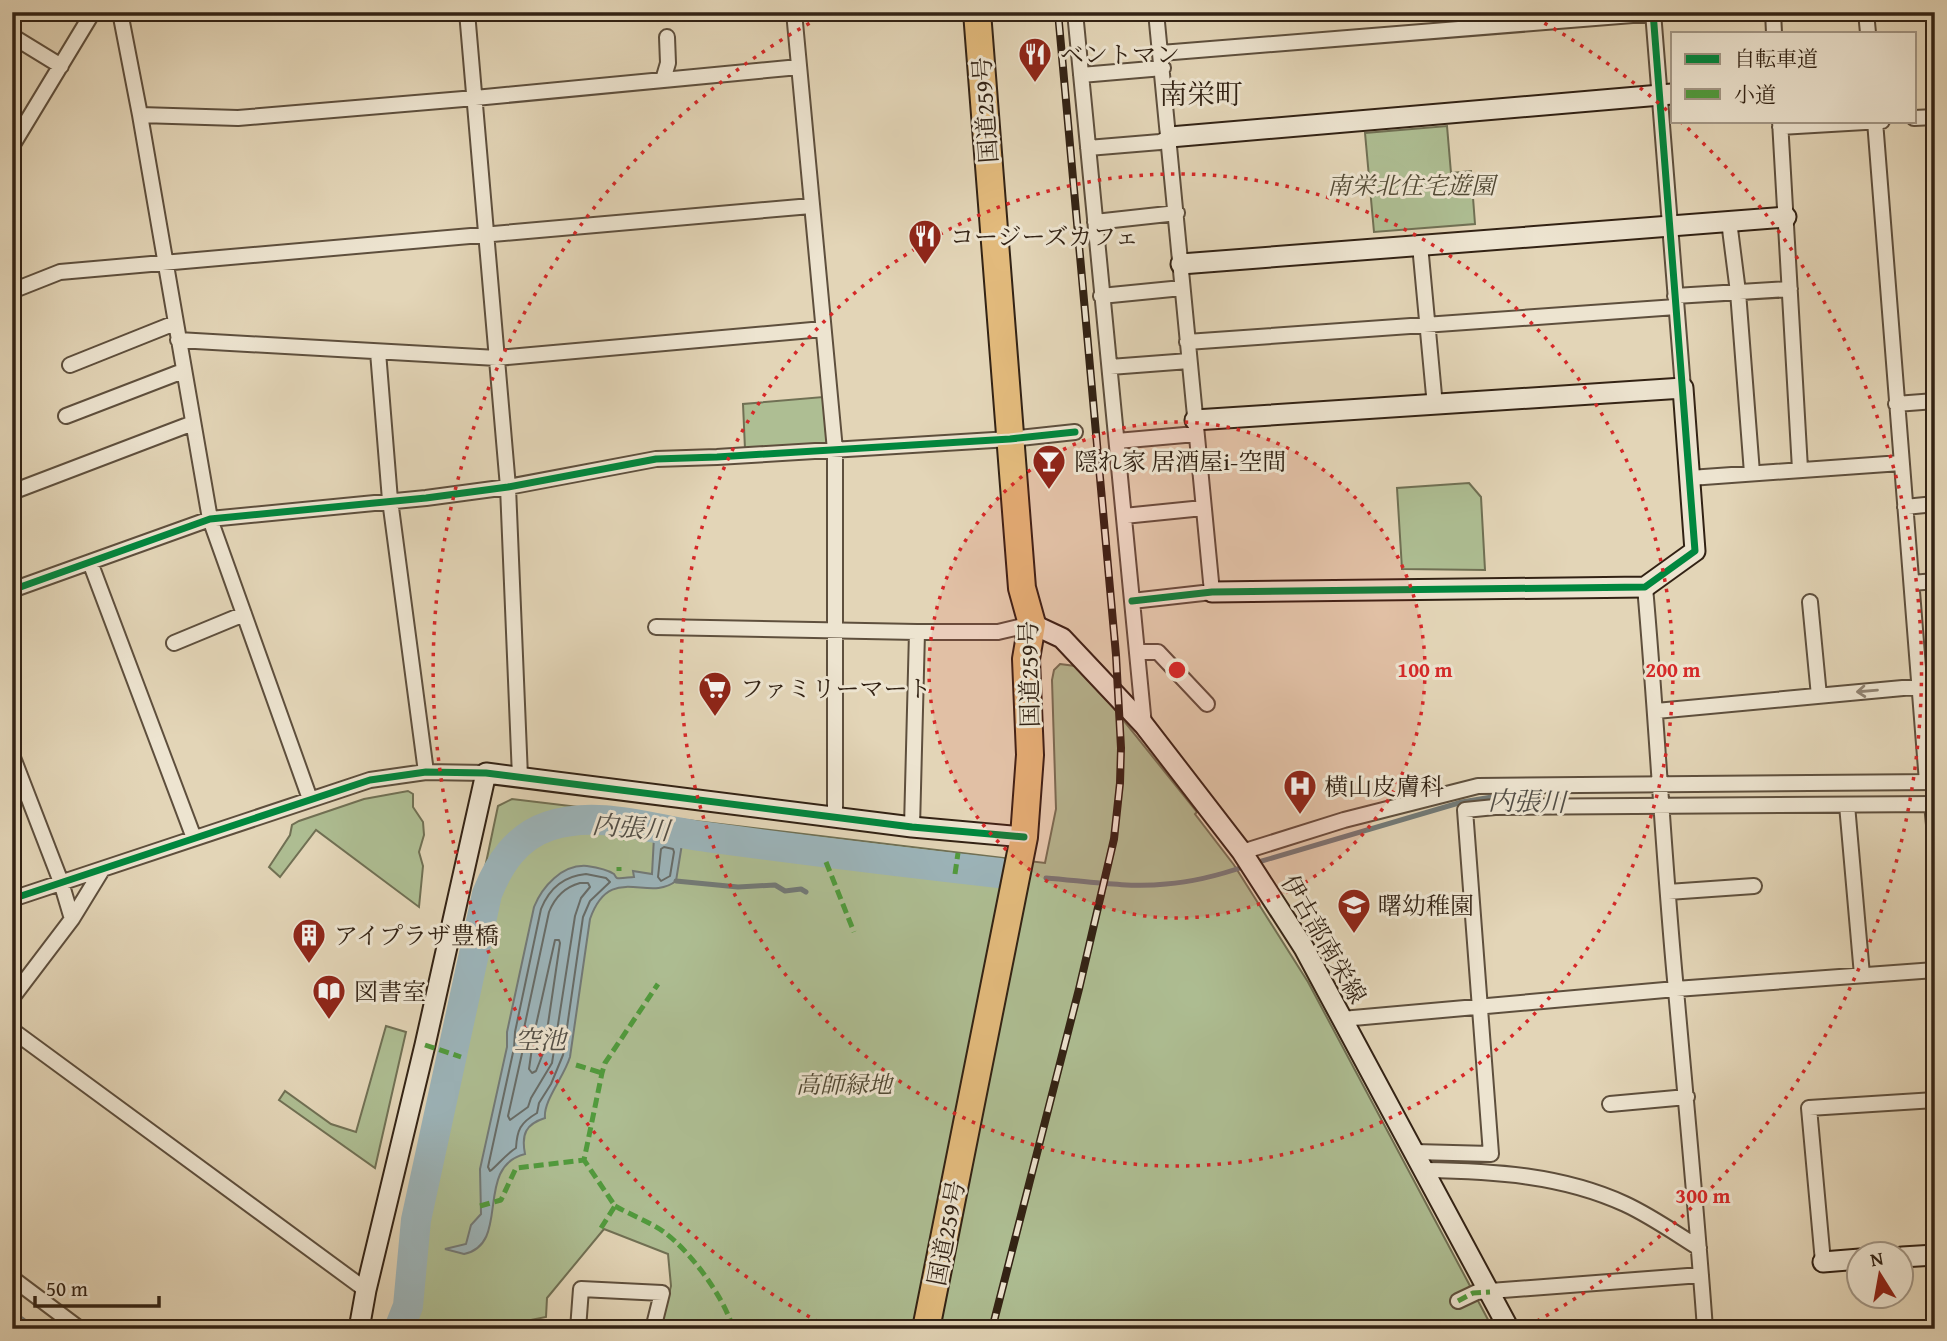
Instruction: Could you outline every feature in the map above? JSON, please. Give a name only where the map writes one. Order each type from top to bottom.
[{"type":"highway","name":"国道259号","points":[[926,1329],[1024,837],[1030,755],[1026,659],[1032,624],[1022,588],[977,12]]},
{"type":"street","points":[[12,146],[93,12]]},
{"type":"street","points":[[120,12],[210,519],[310,799]]},
{"type":"street","points":[[467,12],[508,487],[520,777]]},
{"type":"street","points":[[794,12],[835,450],[835,817]]},
{"type":"street","points":[[1075,12],[1144,724]]},
{"type":"street","points":[[1157,12],[1212,592]]},
{"type":"street","points":[[1081,75],[1162,60],[1670,12]]},
{"type":"street","points":[[1773,12],[1774,32]]},
{"type":"street","points":[[1866,12],[1868,32]]},
{"type":"street","points":[[1132,601],[1212,592],[1644,587],[1695,551],[1670,225],[1666,95],[1653,13]]},
{"type":"street","points":[[12,36],[61,66]]},
{"type":"street","points":[[663,80],[668,63],[667,37]]},
{"type":"street","points":[[140,115],[238,118],[799,67]]},
{"type":"street","points":[[1088,148],[1160,142],[1170,137],[1666,95]]},
{"type":"street","points":[[1916,118],[1935,117]]},
{"type":"street","points":[[1800,469],[1780,124],[1843,122]]},
{"type":"street","points":[[1243,853],[1344,820],[1478,786],[1931,782],[1927,686],[1912,583],[1905,507],[1875,122]]},
{"type":"street","points":[[12,291],[60,272],[811,206]]},
{"type":"street","points":[[1095,222],[1177,213]]},
{"type":"street","points":[[1181,264],[1786,217]]},
{"type":"street","points":[[1729,220],[1738,292],[1752,472]]},
{"type":"street","points":[[1420,245],[1435,406]]},
{"type":"street","points":[[1101,296],[1182,288]]},
{"type":"street","points":[[1188,342],[1429,324],[1790,289]]},
{"type":"street","points":[[70,365],[175,323]]},
{"type":"street","points":[[178,341],[497,358],[823,329]]},
{"type":"street","points":[[379,352],[390,500],[426,772]]},
{"type":"street","points":[[1110,367],[1189,361]]},
{"type":"street","points":[[66,416],[183,371]]},
{"type":"street","points":[[1117,441],[1195,427],[1396,406],[1435,406],[1683,388]]},
{"type":"street","points":[[1896,404],[1935,401]]},
{"type":"street","points":[[12,492],[192,423]]},
{"type":"street","points":[[12,590],[210,519],[508,487],[656,459],[1010,439],[1075,432]]},
{"type":"street","points":[[1690,478],[1901,463]]},
{"type":"street","points":[[1905,507],[1935,504]]},
{"type":"street","points":[[1124,516],[1203,508]]},
{"type":"street","points":[[90,562],[194,838]]},
{"type":"street","points":[[1912,583],[1935,581]]},
{"type":"street","points":[[1644,587],[1705,1329]]},
{"type":"street","points":[[1810,602],[1819,696]]},
{"type":"street","points":[[174,643],[244,614]]},
{"type":"street","points":[[656,627],[998,632],[1032,624]]},
{"type":"street","name":"伊古部南栄線","points":[[1032,624],[1062,638],[1144,724],[1243,853],[1304,948],[1509,1329]]},
{"type":"street","points":[[912,827],[917,632]]},
{"type":"street","points":[[1137,652],[1158,652],[1207,704]]},
{"type":"street","points":[[1656,711],[1927,686]]},
{"type":"street","points":[[12,755],[61,882],[72,919]]},
{"type":"street","points":[[13,896],[102,870],[370,780],[426,772],[486,773],[912,827],[1024,837]]},
{"type":"street","points":[[359,1329],[486,773]]},
{"type":"street","points":[[1415,1152],[1491,1154],[1465,810],[1495,807],[1662,808],[1933,804],[1935,835]]},
{"type":"street","points":[[1847,805],[1862,975]]},
{"type":"street","points":[[12,998],[72,919],[102,870]]},
{"type":"street","points":[[1668,892],[1754,886]]},
{"type":"street","points":[[1342,1019],[1676,989],[1935,970]]},
{"type":"street","points":[[12,1030],[366,1290]]},
{"type":"street","points":[[1611,1104],[1687,1097]]},
{"type":"street","points":[[1846,1260],[1822,1262],[1809,1108],[1935,1100]]},
{"type":"street","points":[[1425,1170],[1503,1172],[1588,1191],[1625,1204],[1699,1248]]},
{"type":"street","points":[[1916,1256],[1935,1255]]},
{"type":"street","points":[[1458,1301],[1473,1293],[1701,1275]]},
{"type":"street","points":[[12,1278],[80,1329]]},
{"type":"street","points":[[578,1329],[581,1289],[662,1293],[653,1329]]},
{"type":"green space","name":"南栄北住宅遊園","points":[[1447,126],[1451,173],[1471,171],[1475,224],[1374,232],[1365,133]]},
{"type":"green space","points":[[823,397],[827,445],[745,449],[743,404]]},
{"type":"green space","points":[[1469,483],[1481,497],[1485,570],[1402,569],[1397,488]]},
{"type":"green space","name":"高師緑地","points":[[1060,664],[1075,666],[1100,691],[1197,812],[1195,814],[1234,865],[1308,982],[1493,1329],[660,1329],[671,1286],[668,1254],[604,1229],[547,1298],[546,1317],[501,1326],[499,1329],[415,1329],[425,1213],[406,1208],[498,806],[512,799],[1045,863],[1056,809],[1052,680],[1054,670]]},
{"type":"green space","points":[[408,791],[413,794],[413,807],[423,822],[424,835],[419,852],[423,866],[419,907],[316,830],[280,877],[269,867],[290,835],[292,825],[299,821],[364,799]]},
{"type":"green space","points":[[386,1026],[406,1032],[375,1168],[279,1100],[285,1091],[331,1124],[356,1132]]},
{"type":"water","name":"空池","points":[[654,837],[682,844],[676,881],[665,887],[619,888],[608,892],[598,902],[590,919],[570,1057],[547,1104],[545,1118],[533,1123],[526,1131],[525,1154],[509,1162],[500,1174],[491,1221],[486,1236],[478,1247],[464,1254],[445,1249],[466,1244],[471,1225],[481,1214],[480,1169],[507,1047],[507,1032],[538,899],[554,878],[578,866],[605,870],[618,878],[634,877],[633,871],[652,874]]},
{"type":"water","points":[[12,1310],[38,1329],[12,1329]]},
{"type":"waterway","name":"内張川","points":[[1255,863],[1462,802],[1498,796],[1515,801]]},
{"type":"waterway","name":"内張川","points":[[399,1329],[408,1306],[416,1220],[487,894],[503,862],[527,837],[549,826],[568,821],[608,820],[707,837],[999,873]]},
{"type":"waterway","name":"内張川","points":[[1046,878],[1151,885],[1196,880],[1246,866]]},
{"type":"waterway","points":[[676,881],[738,887],[775,885],[785,891],[801,889],[806,892]]},
{"type":"railway","points":[[992,1329],[1079,989],[1114,839],[1120,783],[1116,655],[1058,12]]},
{"type":"marked path","points":[[622,840],[624,834]]},
{"type":"marked path","points":[[955,874],[958,853]]},
{"type":"marked path","points":[[826,862],[854,932]]},
{"type":"marked path","points":[[601,1228],[615,1206],[584,1160],[602,1073],[605,1063],[658,984]]},
{"type":"marked path","points":[[425,1045],[461,1057]]},
{"type":"marked path","points":[[576,1065],[602,1073]]},
{"type":"marked path","points":[[480,1206],[501,1200],[516,1168],[584,1160]]},
{"type":"marked path","points":[[615,1206],[659,1228],[685,1251],[715,1290],[733,1329]]},
{"type":"marked path","points":[[1458,1301],[1473,1293],[1490,1292]]},
{"type":"cycle path","points":[[1132,601],[1212,592],[1645,587],[1695,551],[1653,12]]},
{"type":"cycle path","points":[[12,590],[210,519],[426,498],[508,487],[656,459],[1010,439],[1075,432]]},
{"type":"cycle path","points":[[12,899],[370,780],[426,772],[486,773],[912,827],[1024,837]]},
{"type":"place","name":"ベントマン","points":[[1035,84]]},
{"type":"place","name":"コージーズカフェ","points":[[925,266]]},
{"type":"place","name":"隠れ家 居酒屋i-空間","points":[[1049,491]]},
{"type":"place","name":"ファミリーマート","points":[[715,718]]},
{"type":"place","name":"横山皮膚科","points":[[1300,816]]},
{"type":"place","name":"曙幼稚園","points":[[1354,935]]},
{"type":"place","name":"アイプラザ豊橋","points":[[309,965]]},
{"type":"place","name":"図書室","points":[[329,1021]]},
{"type":"district","name":"南栄町","points":[[1201,93]]}]
